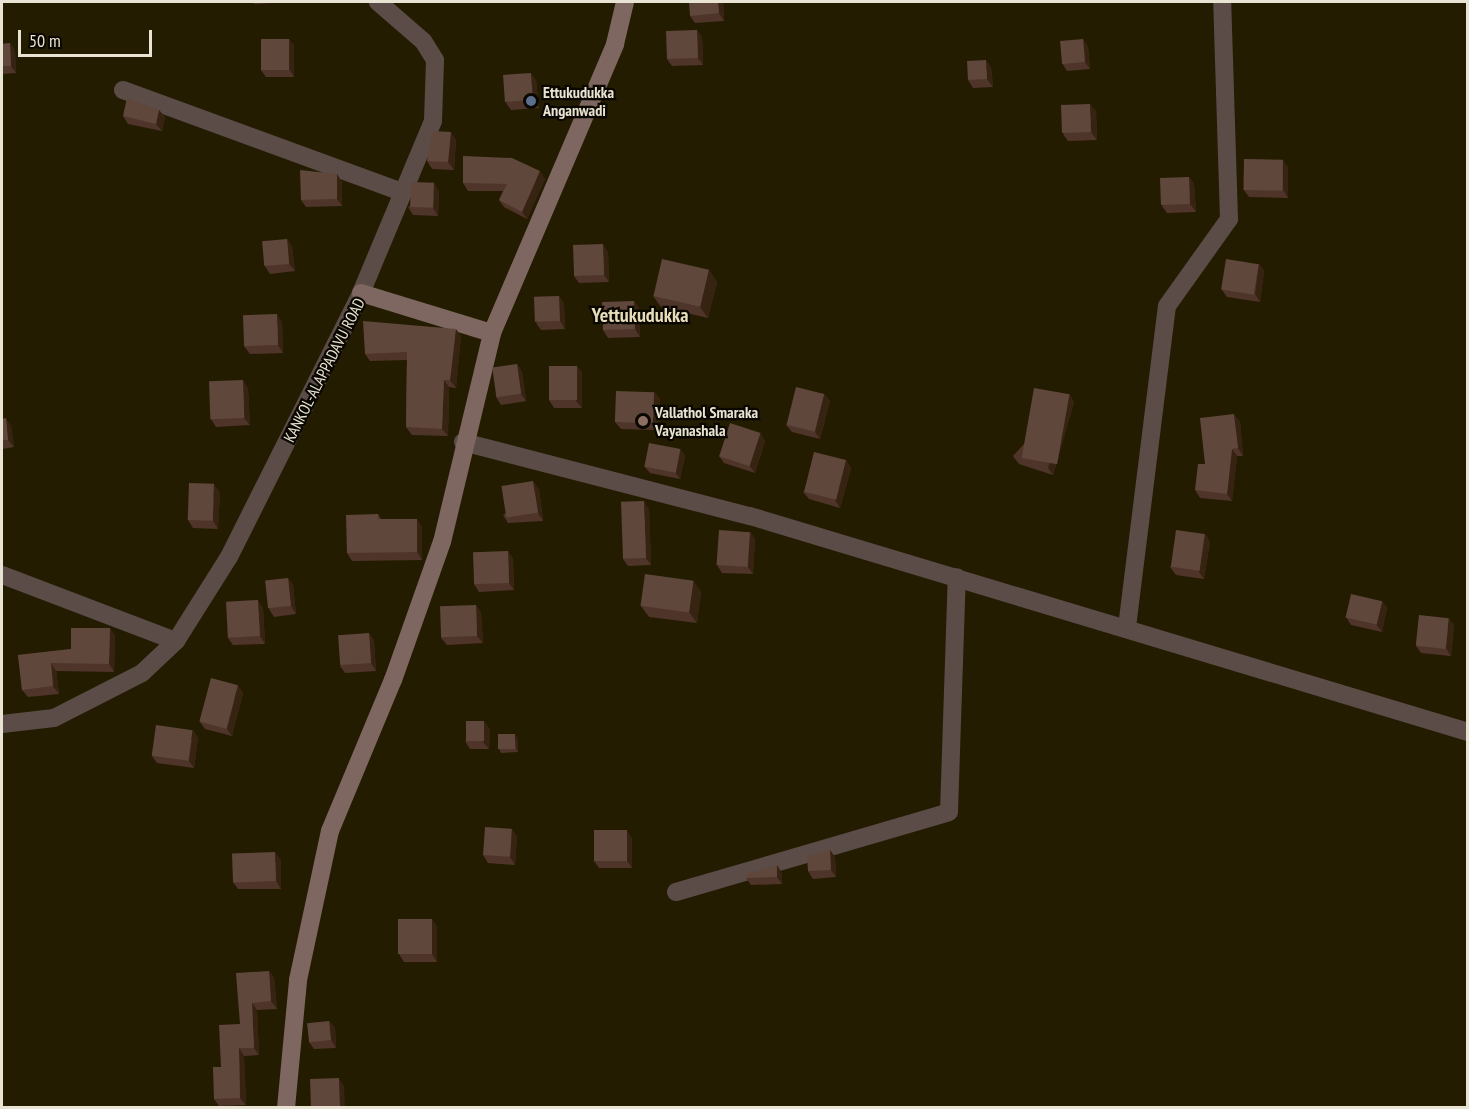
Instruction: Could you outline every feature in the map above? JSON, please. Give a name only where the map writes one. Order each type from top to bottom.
[{"type":"main road","points":[[286,1107],[298,980],[330,831],[393,680],[442,542],[463,442],[492,333],[615,44],[625,2]]},
{"type":"main road","name":"KANKOL-ALAPPADAVU ROAD","points":[[361,293],[492,333]]},
{"type":"street","points":[[361,293],[433,121],[435,60],[423,41],[378,2]]},
{"type":"street","points":[[1127,627],[1167,306],[1229,219],[1222,2]]},
{"type":"street","points":[[123,90],[402,192]]},
{"type":"street","name":"KANKOL-ALAPPADAVU ROAD","points":[[2,724],[54,718],[103,695],[142,673],[176,641],[229,557],[361,293]]},
{"type":"street","points":[[463,442],[750,516],[1127,627],[1467,732]]},
{"type":"street","points":[[2,574],[176,641]]},
{"type":"street","points":[[676,892],[949,812],[957,577]]},
{"type":"building","points":[[689,2],[718,2],[719,13],[690,16]]},
{"type":"building","points":[[697,30],[698,58],[667,59],[666,31]]},
{"type":"building","points":[[261,39],[289,39],[289,70],[261,70]]},
{"type":"building","points":[[1083,39],[1085,62],[1062,64],[1060,41]]},
{"type":"building","points":[[10,43],[11,66],[2,66],[2,44]]},
{"type":"building","points":[[986,60],[987,79],[968,80],[967,61]]},
{"type":"building","points":[[531,73],[533,100],[505,102],[503,75]]},
{"type":"building","points":[[127,98],[159,110],[156,124],[123,116]]},
{"type":"building","points":[[1090,104],[1091,132],[1062,133],[1061,105]]},
{"type":"building","points":[[432,131],[451,132],[448,162],[427,161]]},
{"type":"building","points":[[463,156],[512,158],[540,171],[522,212],[499,200],[507,184],[463,183]]},
{"type":"building","points":[[1244,159],[1283,160],[1282,191],[1243,190]]},
{"type":"building","points":[[300,170],[337,174],[337,199],[301,200]]},
{"type":"building","points":[[1189,177],[1190,204],[1161,205],[1160,178]]},
{"type":"building","points":[[411,182],[434,183],[433,208],[410,207]]},
{"type":"building","points":[[287,239],[289,264],[264,266],[262,241]]},
{"type":"building","points":[[603,244],[604,275],[574,276],[573,245]]},
{"type":"building","points":[[662,259],[709,270],[700,307],[653,296]]},
{"type":"building","points":[[1226,259],[1259,264],[1254,295],[1221,290]]},
{"type":"building","points":[[559,296],[560,321],[535,322],[534,297]]},
{"type":"building","points":[[634,301],[635,329],[603,330],[602,302]]},
{"type":"building","points":[[277,314],[278,345],[244,346],[243,315]]},
{"type":"building","points":[[363,321],[456,329],[450,380],[444,380],[442,429],[406,427],[407,352],[365,354]]},
{"type":"building","points":[[517,364],[521,394],[496,397],[492,367]]},
{"type":"building","points":[[549,366],[577,366],[577,400],[549,400]]},
{"type":"building","points":[[243,380],[244,418],[210,419],[209,381]]},
{"type":"building","points":[[796,387],[824,394],[815,432],[787,425]]},
{"type":"building","points":[[1034,388],[1069,394],[1057,464],[1022,458]]},
{"type":"building","points":[[616,391],[654,392],[653,423],[615,422]]},
{"type":"building","points":[[1234,414],[1238,448],[1232,449],[1227,494],[1195,490],[1198,464],[1205,464],[1200,418]]},
{"type":"building","points":[[6,418],[8,440],[2,440],[2,419]]},
{"type":"building","points":[[730,423],[760,433],[750,466],[719,456]]},
{"type":"building","points":[[649,443],[680,449],[676,473],[644,467]]},
{"type":"building","points":[[814,452],[846,460],[836,500],[804,492]]},
{"type":"building","points":[[533,481],[538,513],[506,518],[501,486]]},
{"type":"building","points":[[189,483],[214,484],[213,521],[188,520]]},
{"type":"building","points":[[644,501],[646,558],[623,559],[621,502]]},
{"type":"building","points":[[378,514],[378,519],[417,519],[417,552],[347,553],[346,515]]},
{"type":"building","points":[[719,530],[750,532],[747,567],[717,565]]},
{"type":"building","points":[[1176,530],[1205,534],[1200,571],[1171,567]]},
{"type":"building","points":[[508,551],[509,583],[474,584],[473,552]]},
{"type":"building","points":[[645,574],[694,581],[689,613],[641,606]]},
{"type":"building","points":[[288,578],[291,606],[268,608],[265,580]]},
{"type":"building","points":[[1351,594],[1382,601],[1377,625],[1346,617]]},
{"type":"building","points":[[258,600],[260,636],[228,638],[226,602]]},
{"type":"building","points":[[476,605],[477,636],[441,637],[440,606]]},
{"type":"building","points":[[1419,615],[1449,618],[1446,649],[1416,646]]},
{"type":"building","points":[[71,628],[110,628],[109,664],[51,663],[53,686],[22,690],[18,655],[71,649]]},
{"type":"building","points":[[369,633],[371,663],[340,665],[338,635]]},
{"type":"building","points":[[211,678],[238,685],[226,729],[199,721]]},
{"type":"building","points":[[466,721],[484,721],[484,741],[466,741]]},
{"type":"building","points":[[156,725],[193,730],[188,761],[152,756]]},
{"type":"building","points":[[498,734],[515,734],[515,749],[498,749]]},
{"type":"building","points":[[485,827],[512,829],[510,857],[483,855]]},
{"type":"building","points":[[594,830],[627,830],[627,861],[594,861]]},
{"type":"building","points":[[830,850],[831,870],[808,871],[807,856]]},
{"type":"building","points":[[275,852],[276,881],[233,882],[232,854]]},
{"type":"building","points":[[777,865],[777,877],[746,878],[746,874]]},
{"type":"building","points":[[398,919],[432,919],[432,954],[398,954]]},
{"type":"building","points":[[269,971],[271,1001],[252,1003],[254,1048],[239,1048],[240,1098],[214,1099],[213,1067],[221,1067],[219,1025],[240,1024],[236,973]]},
{"type":"building","points":[[329,1021],[331,1040],[309,1042],[307,1023]]},
{"type":"building","points":[[339,1078],[340,1107],[311,1108],[310,1079]]},
{"type":"place","name":"Ettukudukka Anganwadi","points":[[531,101]]},
{"type":"place","name":"Vallathol Smaraka Vayanashala","points":[[643,421]]},
{"type":"district","name":"Yettukudukka","points":[[640,315]]}]
